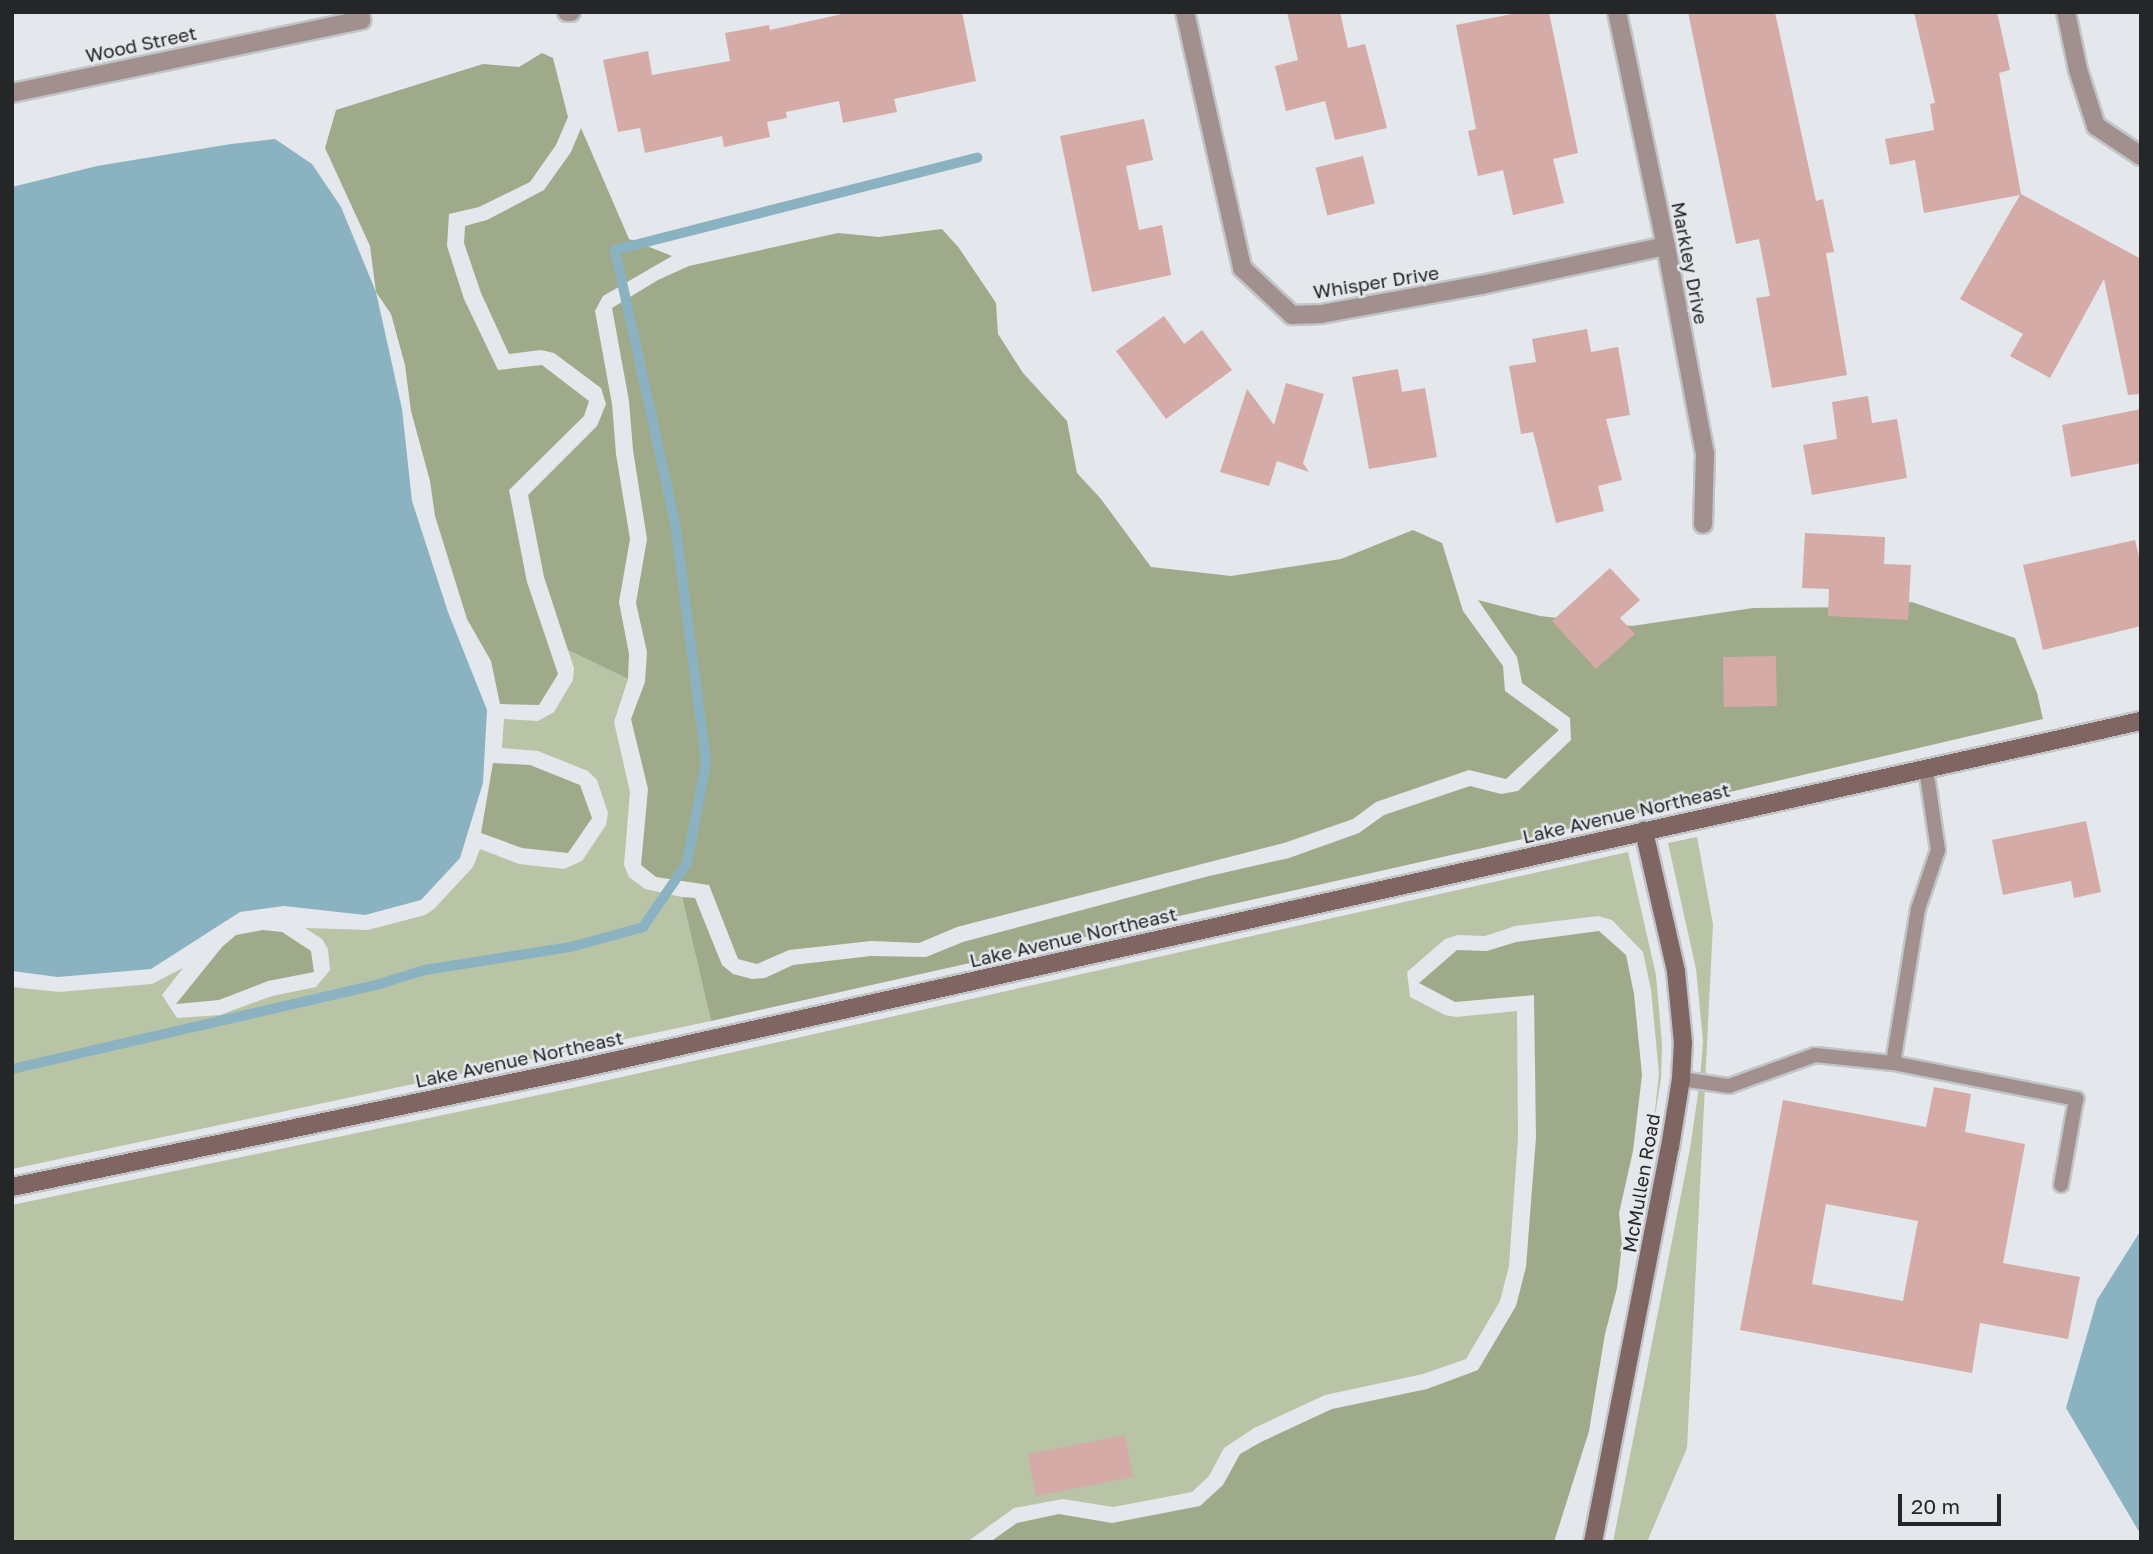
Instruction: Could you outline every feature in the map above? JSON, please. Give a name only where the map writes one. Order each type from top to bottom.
[{"type":"street","name":"Whisper Drive","points":[[1185,12],[1242,268],[1292,315],[1321,314],[1481,285],[1666,246]]},
{"type":"street","name":"Markley Drive","points":[[1616,12],[1666,246],[1704,454],[1703,524]]},
{"type":"street","points":[[2066,12],[2078,69],[2096,126],[2141,156]]},
{"type":"street","name":"Wood Street","points":[[12,93],[361,16]]},
{"type":"street","name":"Lake Avenue Northeast","points":[[12,1187],[573,1070],[2141,720]]},
{"type":"street","name":"McMullen Road","points":[[1593,1542],[1671,1147],[1681,1079],[1682,1043],[1675,971],[1644,831]]},
{"type":"lane","points":[[1893,1063],[1918,909],[1938,850],[1926,769]]},
{"type":"lane","points":[[1681,1079],[1729,1086],[1815,1055],[1893,1063],[2076,1099],[2061,1185]]},
{"type":"green space","points":[[542,53],[553,58],[568,117],[556,145],[530,182],[479,207],[449,214],[447,246],[464,299],[498,370],[542,365],[589,401],[584,416],[509,490],[527,582],[558,674],[539,705],[500,704],[491,661],[467,619],[435,516],[430,481],[411,411],[405,365],[391,314],[376,292],[370,246],[325,148],[336,110],[483,64],[519,67]]},
{"type":"green space","points":[[581,128],[629,239],[672,256],[603,296],[595,311],[612,404],[616,454],[630,539],[619,602],[629,654],[628,679],[568,650],[544,577],[528,495],[597,426],[606,404],[601,388],[554,353],[541,350],[509,354],[481,293],[464,243],[465,226],[487,220],[544,190],[571,152]]},
{"type":"green space","points":[[942,229],[959,248],[996,303],[998,334],[1023,373],[1067,421],[1077,473],[1101,499],[1151,567],[1231,576],[1341,559],[1413,530],[1442,543],[1463,611],[1503,666],[1505,691],[1559,730],[1506,779],[1469,770],[1376,802],[1353,819],[1284,843],[957,927],[919,943],[871,941],[789,950],[757,964],[738,959],[709,885],[656,877],[641,865],[648,789],[631,719],[645,682],[647,652],[636,603],[647,539],[633,450],[629,401],[612,308],[658,280],[689,266],[838,233],[879,237]]},
{"type":"green space","points":[[1478,600],[1540,616],[1632,626],[1753,608],[1868,607],[1912,602],[2015,638],[2037,693],[2043,719],[1670,806],[711,1021],[682,897],[695,898],[722,965],[733,974],[752,979],[765,978],[793,965],[871,956],[926,957],[963,942],[1205,877],[1289,858],[1359,833],[1384,815],[1470,786],[1501,794],[1518,791],[1571,740],[1570,718],[1522,683],[1517,657]]},
{"type":"green space","points":[[568,650],[628,679],[614,722],[630,792],[624,865],[629,877],[645,889],[682,897],[711,1021],[12,1169],[12,987],[59,992],[152,984],[183,968],[162,995],[177,1018],[220,1015],[272,996],[316,987],[330,970],[328,949],[322,939],[305,928],[368,930],[425,915],[434,909],[473,867],[480,849],[519,864],[564,869],[582,861],[606,825],[608,813],[597,780],[588,771],[538,751],[502,748],[504,719],[538,721],[554,712],[573,680],[574,668]]},
{"type":"green space","points":[[493,763],[530,765],[580,785],[592,818],[568,853],[522,848],[481,833]]},
{"type":"green space","points":[[1697,837],[1713,924],[1687,1448],[1647,1542],[1613,1542],[1690,1149],[1700,1080],[1703,1041],[1696,969],[1668,843]]},
{"type":"green space","points":[[1628,852],[1656,975],[1662,1044],[1661,1078],[1653,1129],[1659,1073],[1651,990],[1643,952],[1612,920],[1598,916],[1515,926],[1485,936],[1458,935],[1445,939],[1407,972],[1410,997],[1445,1015],[1456,1017],[1517,1011],[1518,1138],[1509,1266],[1500,1301],[1466,1359],[1423,1374],[1325,1395],[1254,1428],[1224,1448],[1209,1476],[1192,1492],[1113,1507],[1063,1499],[1014,1508],[967,1542],[12,1542],[12,1205],[577,1087]]},
{"type":"green space","points":[[263,930],[282,932],[311,951],[314,972],[268,981],[219,1000],[176,1004],[222,947],[236,935]]},
{"type":"green space","points":[[1599,931],[1626,955],[1634,994],[1642,1075],[1633,1151],[1619,1213],[1622,1245],[1617,1288],[1605,1334],[1589,1431],[1554,1542],[990,1542],[1017,1523],[1059,1514],[1112,1523],[1200,1506],[1223,1485],[1240,1454],[1261,1442],[1332,1409],[1427,1389],[1478,1370],[1516,1306],[1526,1267],[1536,1137],[1534,995],[1455,1002],[1419,983],[1457,950],[1487,951],[1516,942]]},
{"type":"water","points":[[275,139],[312,164],[341,207],[376,292],[402,409],[412,501],[448,612],[487,710],[483,783],[460,858],[421,900],[365,915],[284,906],[240,912],[151,969],[58,977],[12,971],[12,187],[97,166]]},
{"type":"water","points":[[2141,1230],[2141,1535],[2066,1408],[2097,1300]]},
{"type":"building","points":[[851,12],[962,12],[976,81],[894,99],[897,112],[843,123],[839,101],[786,112],[787,118],[767,122],[770,137],[724,147],[722,136],[645,153],[640,128],[618,132],[603,60],[648,51],[652,75],[730,61],[725,33],[769,25],[770,30]]},
{"type":"building","points":[[1287,12],[1340,12],[1348,48],[1365,44],[1387,128],[1335,140],[1325,101],[1286,111],[1275,66],[1298,60]]},
{"type":"building","points":[[1522,12],[1549,12],[1578,153],[1553,159],[1564,203],[1513,215],[1503,170],[1478,176],[1468,131],[1476,129],[1456,25]]},
{"type":"building","points":[[1688,12],[1775,12],[1816,201],[1823,199],[1834,252],[1826,253],[1847,375],[1772,388],[1756,298],[1770,296],[1759,239],[1736,244]]},
{"type":"building","points":[[1914,12],[1997,12],[2010,70],[1999,73],[2021,194],[2141,259],[2141,394],[2128,395],[2104,279],[2050,378],[2010,356],[2023,334],[1960,299],[2020,195],[1924,213],[1915,160],[1890,165],[1885,139],[1934,130],[1930,104],[1935,103]]},
{"type":"building","points":[[1144,119],[1153,160],[1126,166],[1139,230],[1162,225],[1171,275],[1092,292],[1060,136]]},
{"type":"building","points":[[1363,156],[1375,204],[1327,215],[1315,168]]},
{"type":"building","points":[[1164,316],[1184,344],[1202,330],[1232,370],[1166,419],[1116,351]]},
{"type":"building","points":[[1587,329],[1591,352],[1618,347],[1630,415],[1606,419],[1622,480],[1598,486],[1604,511],[1556,523],[1533,432],[1521,434],[1509,366],[1536,362],[1532,339]]},
{"type":"building","points":[[1398,369],[1402,392],[1425,388],[1437,457],[1369,469],[1352,377]]},
{"type":"building","points":[[1286,383],[1324,394],[1303,463],[1309,472],[1277,461],[1269,486],[1220,472],[1247,389],[1274,425]]},
{"type":"building","points":[[1868,396],[1872,423],[1897,419],[1907,478],[1812,495],[1803,445],[1837,439],[1832,402]]},
{"type":"building","points":[[2141,409],[2141,463],[2071,477],[2062,425]]},
{"type":"building","points":[[1805,533],[1885,537],[1884,564],[1911,565],[1908,620],[1828,616],[1829,589],[1802,588]]},
{"type":"building","points":[[2135,540],[2141,565],[2141,626],[2043,650],[2023,565]]},
{"type":"building","points":[[1610,568],[1640,600],[1620,618],[1635,634],[1596,669],[1552,621]]},
{"type":"building","points":[[1776,656],[1777,706],[1724,707],[1723,657]]},
{"type":"building","points":[[2086,821],[2101,892],[2074,898],[2071,881],[2003,895],[1992,840]]},
{"type":"building","points":[[1934,1087],[1971,1094],[1965,1132],[2025,1144],[2003,1263],[2080,1277],[2068,1339],[1980,1323],[1972,1373],[1740,1330],[1783,1100],[1926,1127]],"holes":[[[1826,1204],[1918,1221],[1903,1301],[1812,1284]]]},
{"type":"building","points":[[1125,1435],[1133,1477],[1036,1496],[1028,1454]]},
{"type":"waterway","points":[[12,1069],[379,984],[425,970],[571,947],[643,927],[687,863],[706,762],[675,523],[615,250],[977,158]]}]
